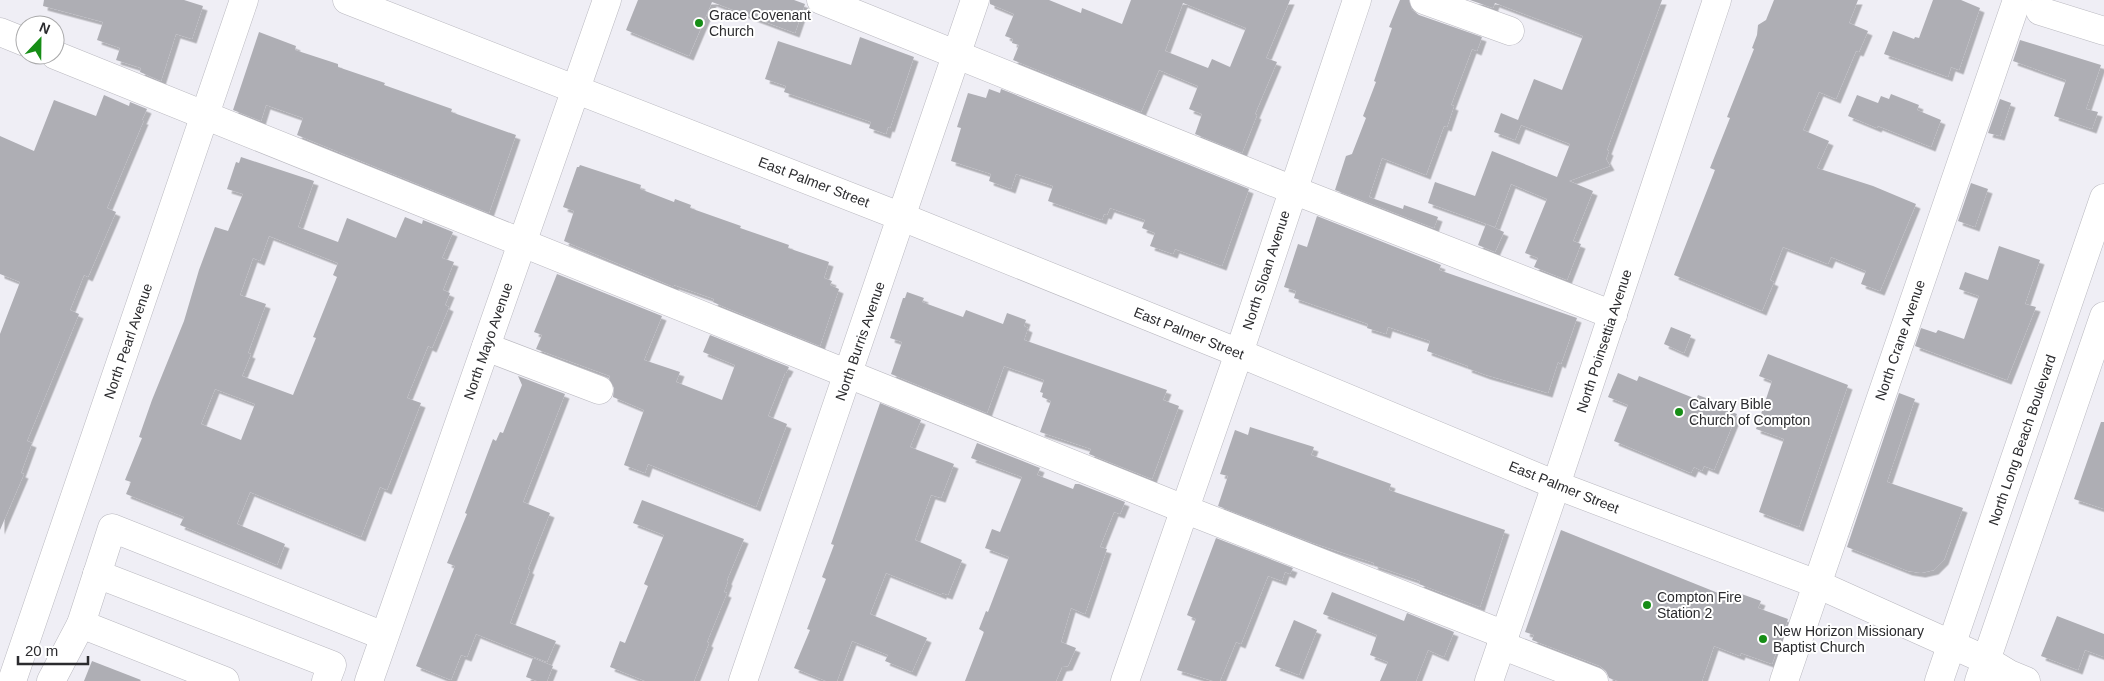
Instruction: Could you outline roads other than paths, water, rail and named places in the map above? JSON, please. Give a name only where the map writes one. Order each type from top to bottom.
[{"type":"street","name":"North Pearl Avenue","points":[[12,681],[244,0]]},
{"type":"street","name":"East Palmer Street","points":[[347,0],[902,217],[1556,484],[1817,584],[1952,645],[1983,671],[2009,674],[2026,681]]},
{"type":"street","name":"North Mayo Avenue","points":[[369,681],[607,0]]},
{"type":"street","points":[[821,0],[1293,190],[1612,315]]},
{"type":"street","name":"North Burris Avenue","points":[[744,681],[975,0]]},
{"type":"street","name":"North Sloan Avenue","points":[[1125,681],[1239,353],[1357,0]]},
{"type":"street","points":[[1424,0],[1510,31]]},
{"type":"street","name":"North Poinsettia Avenue","points":[[1489,681],[1717,0]]},
{"type":"street","points":[[2028,6],[2104,31]]},
{"type":"street","name":"North Crane Avenue","points":[[1784,681],[1817,584],[2028,6]]},
{"type":"street","points":[[0,32],[15,38]]},
{"type":"street","points":[[65,59],[849,373],[1503,640],[1594,681]]},
{"type":"street","name":"North Long Beach Boulevard","points":[[1939,681],[2104,198]]},
{"type":"street","points":[[1983,671],[2104,316]]},
{"type":"street","points":[[486,347],[599,390]]},
{"type":"street","points":[[51,681],[76,632],[112,528],[384,636]]},
{"type":"street","points":[[97,574],[332,665],[326,681]]},
{"type":"street","points":[[31,625],[76,632],[225,681]]},
{"type":"place","name":"Grace Covenant Church","points":[[699,23]]},
{"type":"place","name":"Calvary Bible Church of Compton","points":[[1679,412]]},
{"type":"place","name":"Compton Fire Station 2","points":[[1647,605]]},
{"type":"place","name":"New Horizon Missionary Baptist Church","points":[[1763,639]]}]
